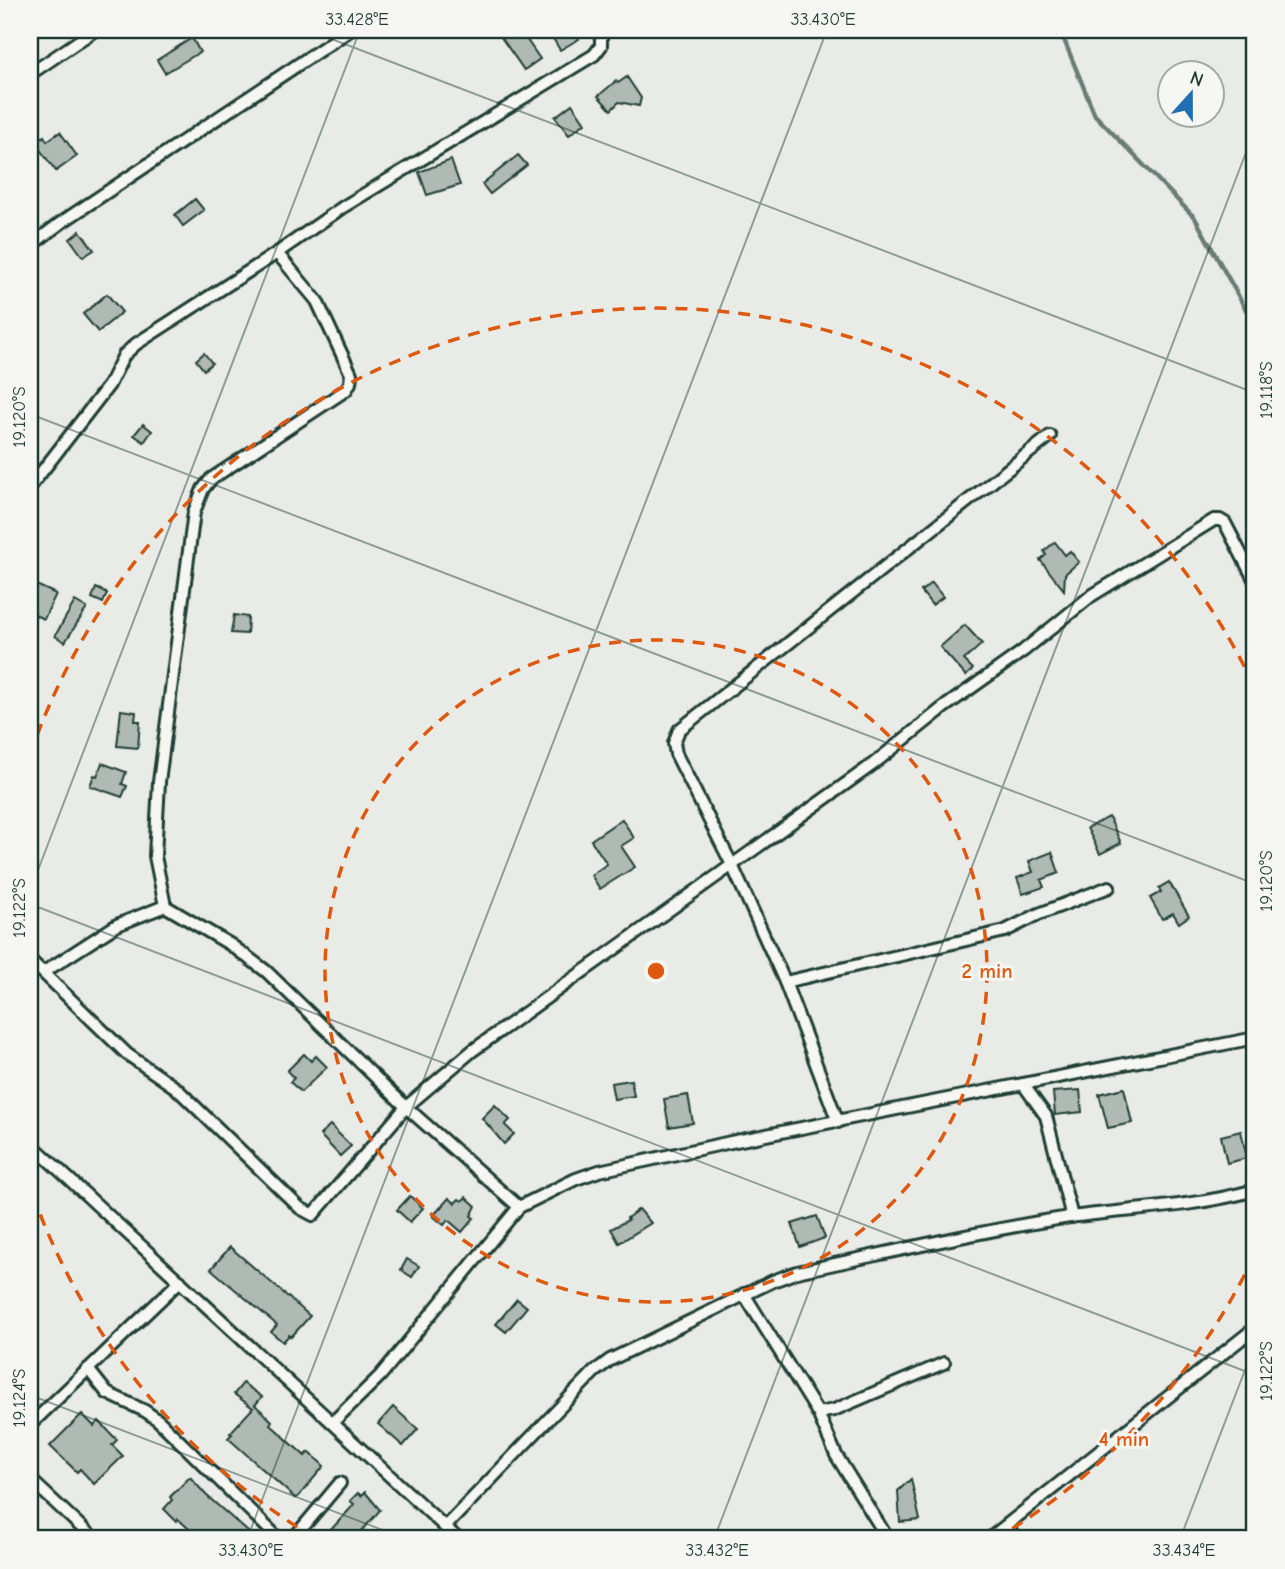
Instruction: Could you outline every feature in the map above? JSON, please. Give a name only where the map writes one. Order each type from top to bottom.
[{"type":"street","points":[[30,74],[94,30]]},
{"type":"street","points":[[30,246],[350,30]]},
{"type":"street","points":[[30,487],[109,385],[124,355],[136,344],[277,253],[343,206],[594,55],[601,46],[601,37],[596,30]]},
{"type":"street","points":[[277,253],[317,300],[351,374],[350,383],[346,390],[211,479],[202,489],[198,500],[194,512],[159,782],[155,856],[165,906],[247,956],[406,1107],[519,1207]]},
{"type":"street","points":[[838,1122],[785,982],[732,865],[676,754],[674,743],[679,730],[1051,436]]},
{"type":"street","points":[[30,960],[127,1054],[176,1088],[300,1208],[313,1214],[406,1107],[472,1051],[872,765],[1091,596],[1214,520],[1225,523],[1255,581]]},
{"type":"street","points":[[785,982],[1005,932],[1039,914],[1108,887]]},
{"type":"street","points":[[44,972],[117,925],[165,906]]},
{"type":"street","points":[[332,1422],[380,1376],[519,1207],[598,1171],[1255,1038]]},
{"type":"street","points":[[1023,1084],[1046,1116],[1072,1217]]},
{"type":"street","points":[[30,1143],[458,1539]]},
{"type":"street","points":[[445,1527],[594,1372],[610,1360],[744,1294],[797,1272],[984,1231],[1072,1217],[1190,1204],[1255,1190]]},
{"type":"street","points":[[30,1425],[180,1280]]},
{"type":"street","points":[[744,1294],[818,1413],[836,1455],[888,1539]]},
{"type":"street","points":[[989,1539],[1255,1328]]},
{"type":"street","points":[[818,1413],[834,1410],[944,1363]]},
{"type":"street","points":[[88,1369],[107,1393],[158,1420],[279,1539]]},
{"type":"street","points":[[30,1479],[94,1539]]},
{"type":"street","points":[[293,1539],[340,1483]]},
{"type":"street","points":[[1007,1527],[1015,1539]]},
{"type":"building","points":[[496,30],[520,30],[540,59],[524,70]]},
{"type":"building","points":[[548,30],[574,30],[579,39],[560,50]]},
{"type":"building","points":[[192,38],[200,52],[165,73],[157,60]]},
{"type":"building","points":[[627,77],[641,98],[639,106],[619,102],[611,110],[598,96],[616,81],[618,83]]},
{"type":"building","points":[[572,104],[585,123],[569,135],[555,117]]},
{"type":"building","points":[[60,132],[77,156],[56,171],[35,143],[44,136],[47,141]]},
{"type":"building","points":[[518,155],[527,165],[490,194],[482,184]]},
{"type":"building","points":[[451,160],[460,185],[427,195],[419,172]]},
{"type":"building","points":[[195,199],[204,210],[183,226],[175,215]]},
{"type":"building","points":[[80,231],[94,250],[83,257],[70,239]]},
{"type":"building","points":[[107,294],[122,312],[98,332],[83,314]]},
{"type":"building","points":[[204,353],[212,363],[204,370],[196,360]]},
{"type":"building","points":[[143,424],[152,431],[144,442],[134,435]]},
{"type":"building","points":[[1055,542],[1065,555],[1070,551],[1079,562],[1065,574],[1064,590],[1040,560],[1046,555],[1044,551]]},
{"type":"building","points":[[932,583],[943,597],[932,605],[921,591]]},
{"type":"building","points":[[34,584],[56,594],[44,619],[30,613],[30,593]]},
{"type":"building","points":[[96,588],[107,593],[103,603],[92,598]]},
{"type":"building","points":[[75,601],[87,608],[65,642],[55,636]]},
{"type":"building","points":[[234,615],[248,617],[247,634],[231,633]]},
{"type":"building","points":[[965,625],[982,644],[964,660],[973,669],[966,676],[940,647]]},
{"type":"building","points":[[121,710],[136,712],[135,721],[140,721],[138,748],[117,746]]},
{"type":"building","points":[[102,763],[126,772],[122,784],[127,786],[122,797],[90,786]]},
{"type":"building","points":[[1109,817],[1121,843],[1100,854],[1087,828]]},
{"type":"building","points":[[622,819],[634,838],[621,846],[635,867],[600,889],[591,875],[607,864],[591,840]]},
{"type":"building","points":[[1052,852],[1059,873],[1041,880],[1044,887],[1023,894],[1017,878],[1033,872],[1029,861]]},
{"type":"building","points":[[1169,882],[1189,916],[1179,923],[1173,913],[1162,919],[1150,898],[1161,892],[1159,888]]},
{"type":"building","points":[[304,1054],[311,1061],[316,1056],[327,1067],[301,1092],[290,1082],[294,1078],[287,1071]]},
{"type":"building","points":[[631,1080],[634,1096],[614,1099],[611,1083]]},
{"type":"building","points":[[1124,1088],[1132,1123],[1108,1128],[1099,1094]]},
{"type":"building","points":[[1080,1090],[1082,1112],[1055,1115],[1053,1092]]},
{"type":"building","points":[[688,1095],[693,1123],[669,1127],[664,1099]]},
{"type":"building","points":[[495,1105],[510,1120],[505,1125],[514,1134],[504,1144],[482,1118]]},
{"type":"building","points":[[330,1125],[351,1146],[340,1156],[320,1135]]},
{"type":"building","points":[[1241,1131],[1247,1158],[1227,1163],[1221,1136]]},
{"type":"building","points":[[410,1196],[423,1208],[410,1222],[397,1210]]},
{"type":"building","points":[[466,1197],[476,1206],[471,1216],[474,1218],[462,1232],[448,1220],[444,1225],[433,1216],[449,1198],[455,1203]]},
{"type":"building","points":[[639,1209],[651,1223],[619,1243],[611,1229],[628,1220],[627,1218]]},
{"type":"building","points":[[817,1216],[825,1238],[800,1247],[792,1224]]},
{"type":"building","points":[[230,1247],[310,1316],[283,1342],[271,1332],[277,1325],[211,1269]]},
{"type":"building","points":[[407,1259],[419,1266],[412,1277],[401,1270]]},
{"type":"building","points":[[517,1299],[527,1307],[506,1332],[496,1324]]},
{"type":"building","points":[[243,1383],[262,1397],[255,1405],[272,1421],[270,1424],[305,1456],[309,1452],[324,1466],[298,1497],[295,1498],[228,1438],[253,1408],[234,1394]]},
{"type":"building","points":[[393,1407],[418,1429],[403,1446],[378,1424]]},
{"type":"building","points":[[82,1414],[94,1426],[99,1421],[117,1440],[112,1445],[123,1456],[94,1484],[80,1469],[77,1472],[50,1446]]},
{"type":"building","points":[[190,1477],[206,1495],[256,1539],[200,1539],[178,1519],[176,1521],[164,1509],[172,1500],[170,1497]]},
{"type":"building","points":[[911,1479],[920,1520],[900,1522],[898,1491]]},
{"type":"building","points":[[365,1492],[380,1510],[355,1539],[335,1539],[328,1533],[354,1504],[350,1501],[358,1493],[361,1496]]},
{"type":"waterway","points":[[1060,30],[1095,115],[1195,218],[1255,326]]}]
